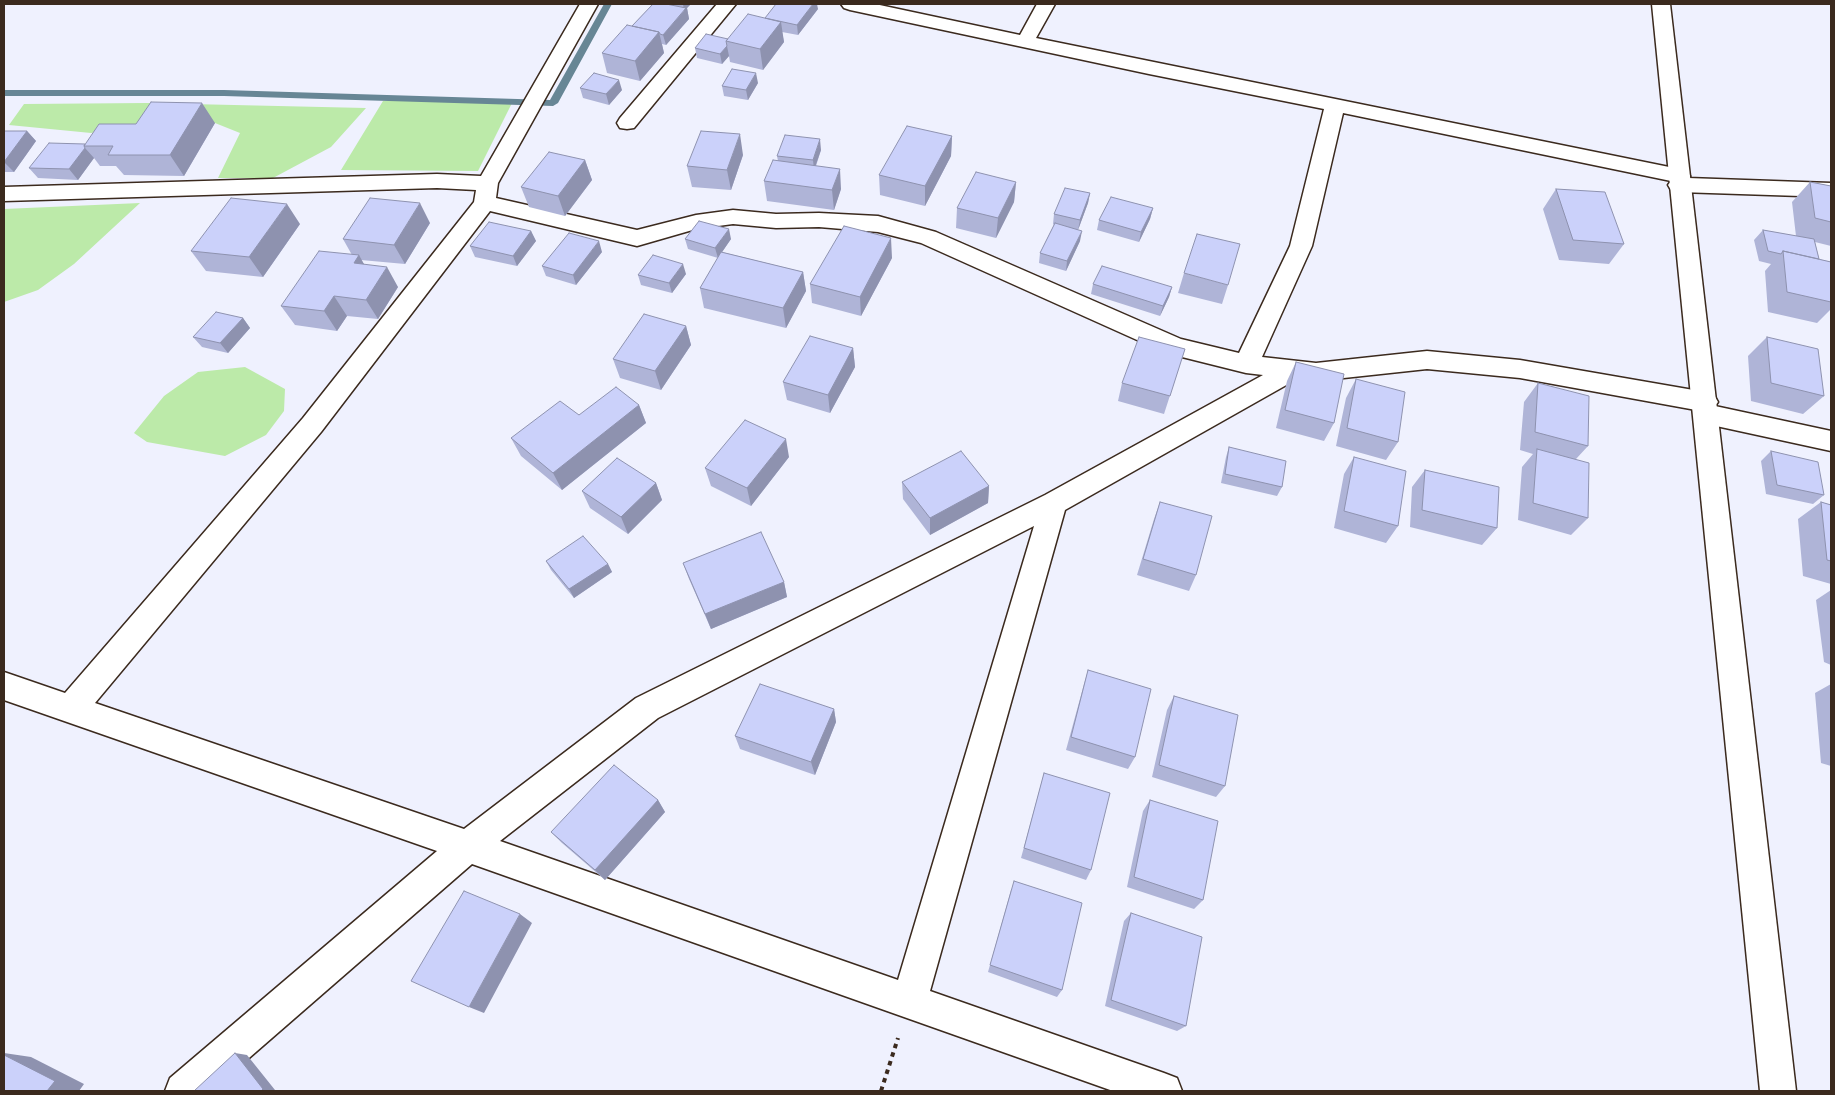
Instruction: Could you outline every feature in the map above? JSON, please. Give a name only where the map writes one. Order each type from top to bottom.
[{"type":"street","points":[[70,709],[312,425],[486,193],[589,4]]},
{"type":"street","points":[[627,123],[727,4]]},
{"type":"street","points":[[850,4],[1026,40],[1149,68],[1178,72],[1335,105],[1679,181],[1831,190]]},
{"type":"street","points":[[1026,40],[1046,4]]},
{"type":"street","points":[[1661,4],[1679,181],[1706,408],[1778,1091]]},
{"type":"street","points":[[1246,364],[1301,246],[1335,105]]},
{"type":"street","points":[[4,194],[437,181],[486,193],[637,238],[696,222],[733,217],[878,224],[928,237],[1175,347],[1246,364],[1316,372],[1427,360],[1520,369],[1706,408],[1831,441]]},
{"type":"street","points":[[183,1091],[468,846],[647,708],[1054,503],[1293,370]]},
{"type":"street","points":[[909,1002],[1054,503]]},
{"type":"street","points":[[4,686],[468,846],[1164,1091]]},
{"type":"path","points":[[881,1091],[909,1002]]},
{"type":"green space","points":[[383,101],[513,101],[478,171],[341,170]]},
{"type":"green space","points":[[146,103],[366,108],[331,147],[273,178],[218,178],[240,133],[215,123],[136,125],[91,133],[9,125],[24,104]]},
{"type":"green space","points":[[140,203],[74,264],[38,290],[4,302],[4,209]]},
{"type":"green space","points":[[245,367],[285,389],[284,411],[266,435],[225,456],[147,442],[134,433],[164,396],[198,372]]},
{"type":"building","points":[[653,4],[666,4],[686,8],[663,35],[659,32],[632,26]]},
{"type":"building","points":[[776,4],[813,4],[797,25],[765,18]]},
{"type":"building","points":[[748,14],[781,22],[760,49],[726,41]]},
{"type":"building","points":[[627,25],[659,32],[635,61],[602,53]]},
{"type":"building","points":[[706,34],[728,39],[726,41],[727,46],[720,54],[695,48]]},
{"type":"building","points":[[732,69],[756,73],[746,90],[722,86]]},
{"type":"building","points":[[594,73],[619,80],[606,94],[580,88]]},
{"type":"building","points":[[151,102],[202,103],[170,155],[108,155],[113,146],[84,146],[99,124],[136,124]]},
{"type":"building","points":[[907,126],[952,136],[925,186],[879,175]]},
{"type":"building","points":[[4,131],[27,131],[4,162]]},
{"type":"building","points":[[701,131],[740,134],[727,170],[687,166]]},
{"type":"building","points":[[785,135],[820,139],[813,160],[777,156]]},
{"type":"building","points":[[49,143],[85,144],[85,148],[69,169],[29,168]]},
{"type":"building","points":[[549,152],[585,160],[558,196],[521,187]]},
{"type":"building","points":[[773,160],[840,169],[832,190],[764,181]]},
{"type":"building","points":[[976,172],[1016,182],[998,218],[957,208]]},
{"type":"building","points":[[1810,182],[1831,186],[1831,222],[1815,218]]},
{"type":"building","points":[[1065,188],[1090,193],[1080,220],[1054,214]]},
{"type":"building","points":[[1556,189],[1605,192],[1624,244],[1573,240]]},
{"type":"building","points":[[1111,197],[1153,208],[1141,232],[1099,220]]},
{"type":"building","points":[[231,198],[287,204],[249,257],[191,251]]},
{"type":"building","points":[[370,198],[420,203],[394,245],[343,239]]},
{"type":"building","points":[[699,221],[729,229],[715,248],[685,239]]},
{"type":"building","points":[[489,222],[531,231],[513,256],[470,246]]},
{"type":"building","points":[[1055,223],[1082,231],[1067,261],[1040,253]]},
{"type":"building","points":[[844,226],[891,238],[860,297],[810,284]]},
{"type":"building","points":[[1763,230],[1814,239],[1819,259],[1783,251],[1781,254],[1768,251]]},
{"type":"building","points":[[569,233],[599,241],[573,275],[542,266]]},
{"type":"building","points":[[1197,234],[1240,244],[1228,285],[1184,273]]},
{"type":"building","points":[[319,251],[359,255],[354,263],[387,267],[366,300],[334,296],[324,311],[281,306]]},
{"type":"building","points":[[1783,251],[1831,262],[1831,302],[1787,292]]},
{"type":"building","points":[[721,252],[803,272],[783,308],[700,288]]},
{"type":"building","points":[[653,255],[683,264],[669,283],[638,275]]},
{"type":"building","points":[[1102,266],[1172,287],[1163,306],[1093,284]]},
{"type":"building","points":[[216,312],[243,318],[220,343],[193,337]]},
{"type":"building","points":[[644,314],[686,326],[655,371],[613,359]]},
{"type":"building","points":[[810,336],[853,348],[828,395],[783,382]]},
{"type":"building","points":[[1139,337],[1185,349],[1170,396],[1122,383]]},
{"type":"building","points":[[1767,337],[1818,349],[1824,396],[1771,383]]},
{"type":"building","points":[[1296,362],[1344,374],[1334,423],[1285,410]]},
{"type":"building","points":[[1356,379],[1405,392],[1398,442],[1347,428]]},
{"type":"building","points":[[1538,383],[1589,396],[1588,446],[1535,432]]},
{"type":"building","points":[[616,387],[639,405],[553,473],[511,438],[560,401],[579,415]]},
{"type":"building","points":[[745,420],[786,439],[747,488],[705,468]]},
{"type":"building","points":[[1229,447],[1286,461],[1282,487],[1225,474]]},
{"type":"building","points":[[1537,449],[1589,463],[1588,518],[1533,503]]},
{"type":"building","points":[[961,451],[989,486],[930,518],[902,482]]},
{"type":"building","points":[[1771,451],[1818,462],[1824,495],[1777,485]]},
{"type":"building","points":[[1354,457],[1406,471],[1398,526],[1344,511]]},
{"type":"building","points":[[617,458],[656,483],[621,517],[582,491]]},
{"type":"building","points":[[1425,470],[1499,487],[1497,528],[1422,510]]},
{"type":"building","points":[[1160,502],[1212,516],[1196,575],[1143,559]]},
{"type":"building","points":[[1821,502],[1831,505],[1831,561],[1827,560]]},
{"type":"building","points":[[761,532],[784,582],[705,614],[683,563]]},
{"type":"building","points":[[583,536],[608,564],[569,589],[546,561]]},
{"type":"building","points":[[1088,670],[1151,689],[1135,757],[1071,737]]},
{"type":"building","points":[[760,684],[834,709],[811,762],[735,736]]},
{"type":"building","points":[[1174,696],[1238,715],[1225,786],[1159,765]]},
{"type":"building","points":[[614,765],[658,800],[595,870],[551,832]]},
{"type":"building","points":[[1044,773],[1110,793],[1091,870],[1024,848]]},
{"type":"building","points":[[1150,800],[1218,821],[1203,900],[1134,877]]},
{"type":"building","points":[[1014,881],[1082,903],[1062,990],[990,965]]},
{"type":"building","points":[[464,891],[520,914],[469,1007],[411,981]]},
{"type":"building","points":[[1131,913],[1202,937],[1186,1026],[1111,1000]]},
{"type":"building","points":[[235,1053],[263,1089],[261,1091],[194,1091]]},
{"type":"building","points":[[4,1055],[55,1081],[47,1091],[4,1091]]},
{"type":"waterway","points":[[4,93],[224,93],[553,103],[608,4]]}]
